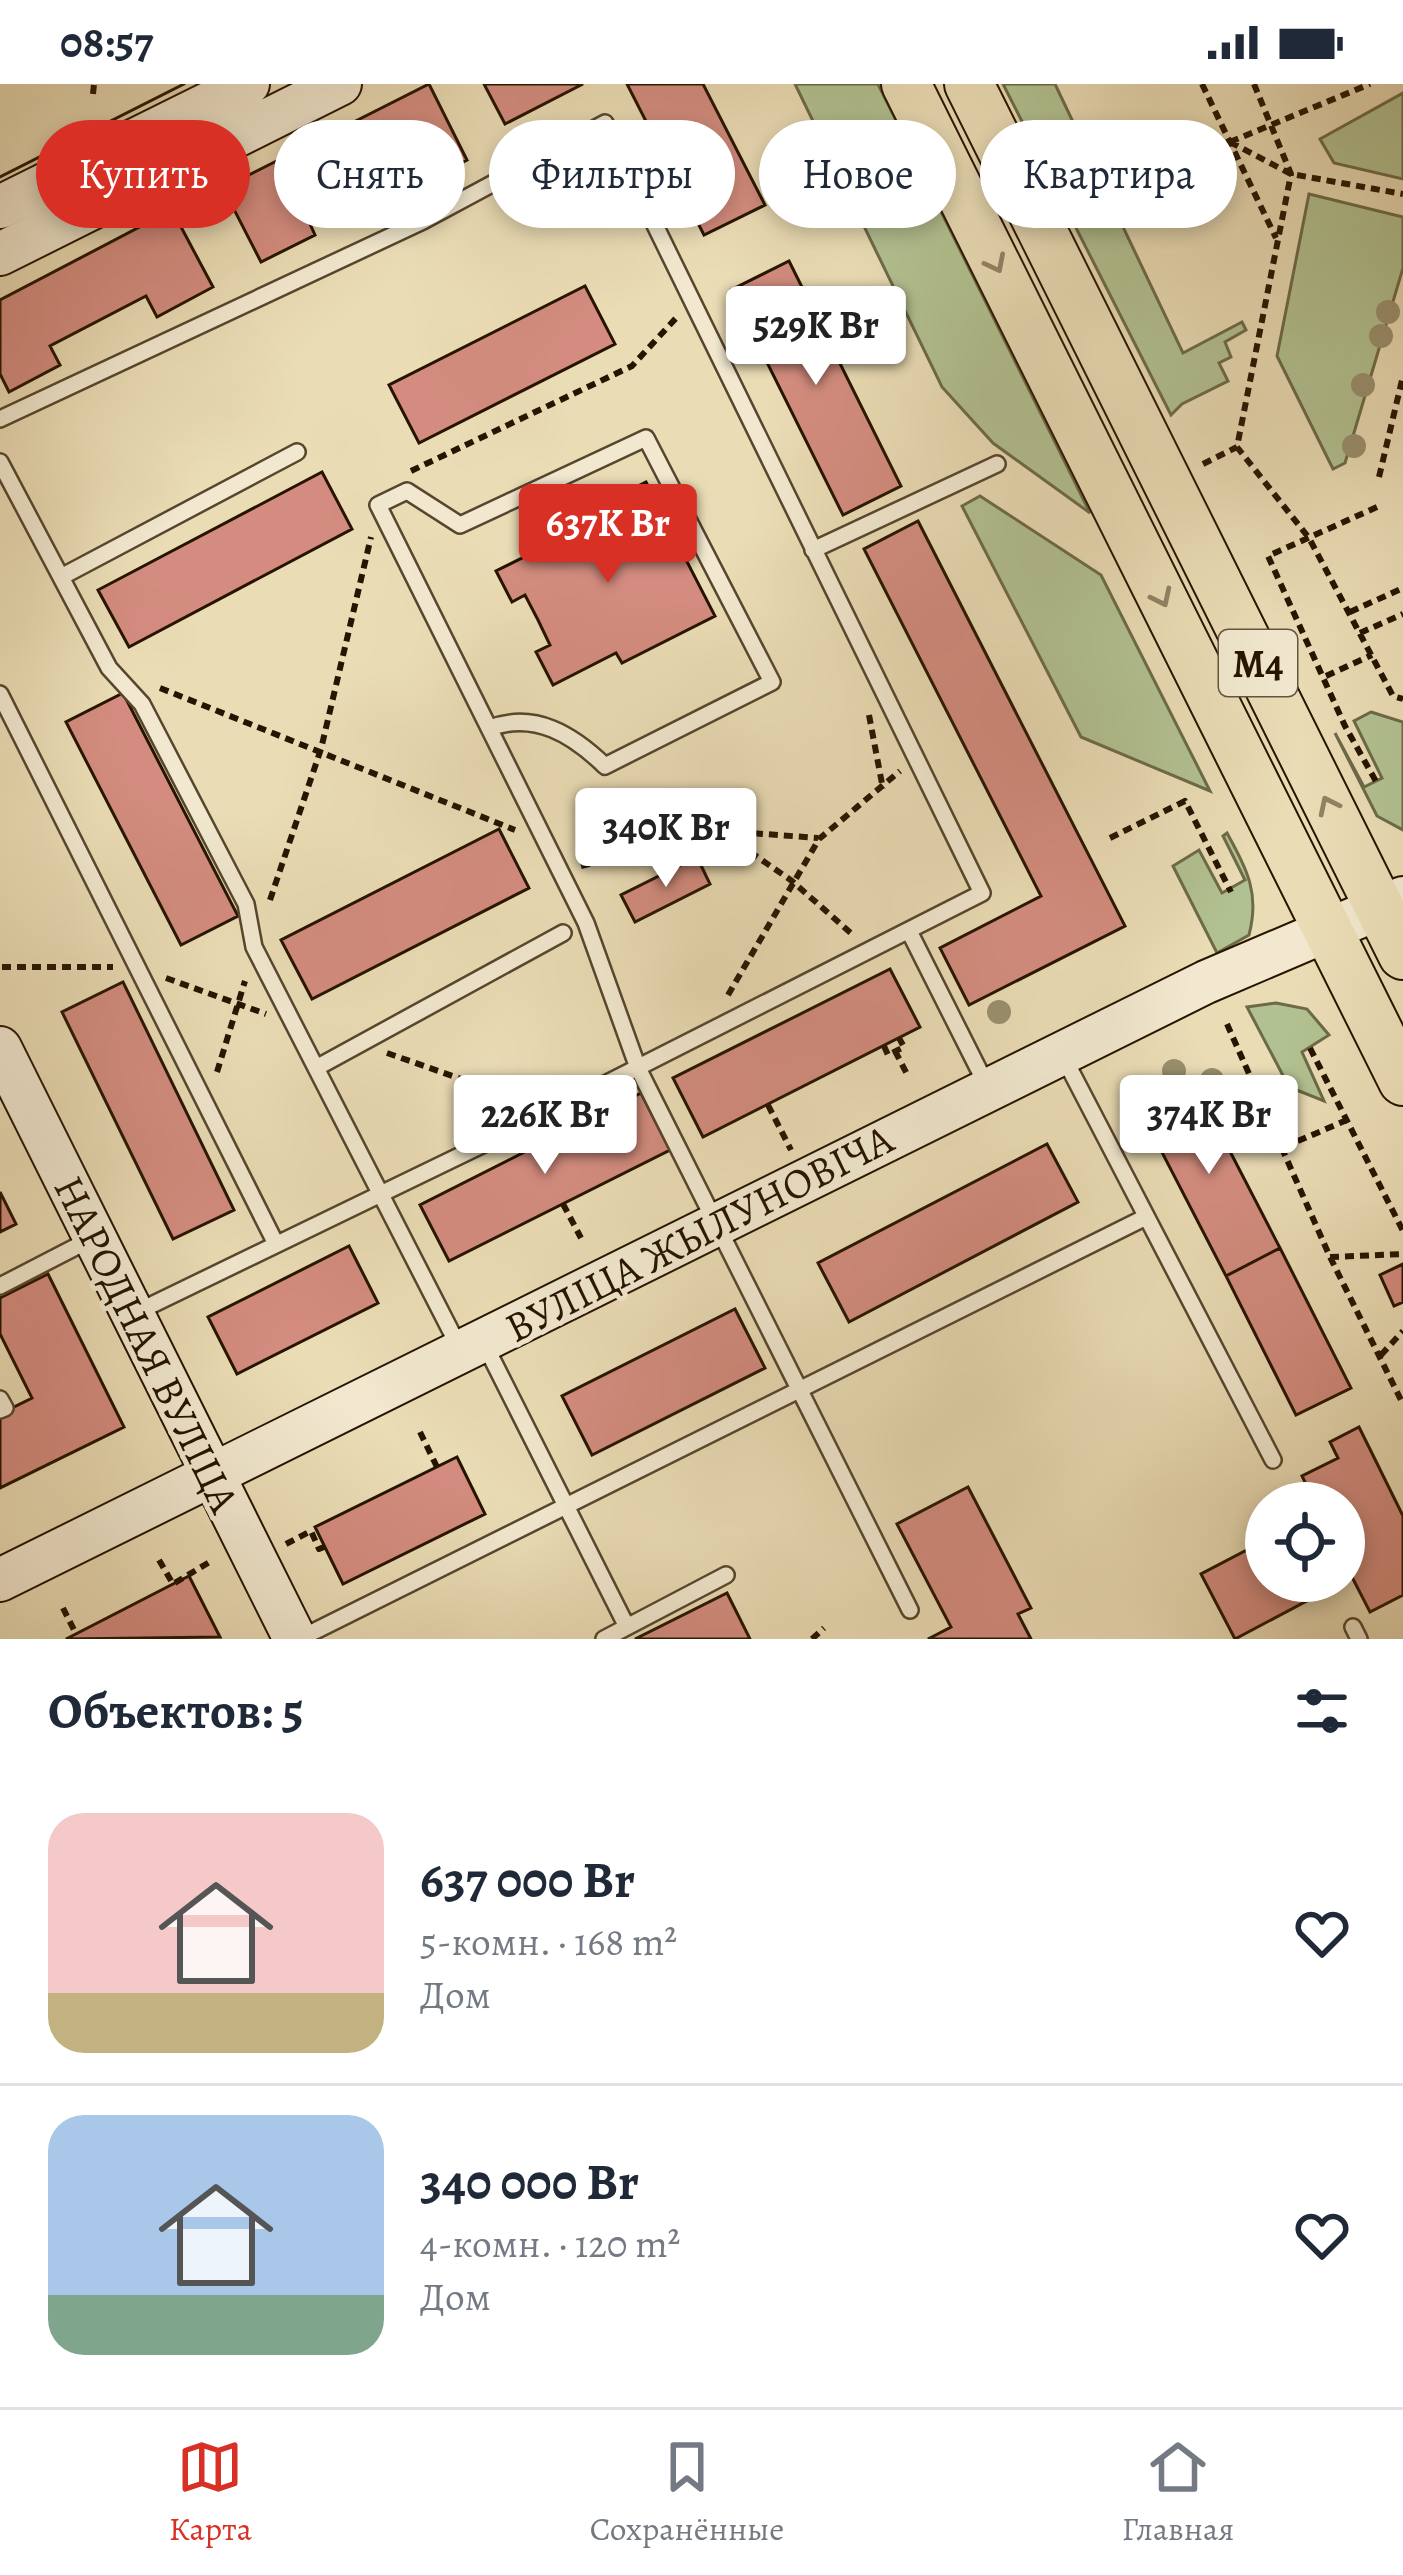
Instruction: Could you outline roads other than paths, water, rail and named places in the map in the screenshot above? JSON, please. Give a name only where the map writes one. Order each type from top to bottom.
[{"type":"main road","points":[[0,207],[248,84]]},
{"type":"main road","points":[[0,254],[340,84]]},
{"type":"main road","name":"М4","points":[[907,84],[1403,1081]]},
{"type":"main road","name":"М4","points":[[969,84],[1392,904],[1403,955]]},
{"type":"main road","name":"ВУЛІЦА ЖЫЛУНОВІЧА","points":[[0,1580],[1206,982],[1392,904]]},
{"type":"main road","name":"НАРОДНАЯ ВУЛІЦА","points":[[0,1048],[297,1639]]},
{"type":"lane","points":[[0,419],[423,220],[604,124],[982,893],[873,952],[132,1314]]},
{"type":"lane","points":[[490,728],[514,719],[562,731],[605,766],[772,682],[646,438],[460,525],[407,491],[378,505],[586,923],[638,1068],[803,1388],[910,1610]]},
{"type":"lane","points":[[62,577],[297,452]]},
{"type":"lane","points":[[0,462],[109,668],[142,704],[246,904],[254,947],[316,1068],[566,1506],[627,1627]]},
{"type":"lane","points":[[813,550],[997,464]]},
{"type":"lane","points":[[0,694],[276,1244]]},
{"type":"lane","points":[[316,1068],[563,933]]},
{"type":"lane","points":[[910,933],[988,1088]]},
{"type":"lane","points":[[1062,1053],[1273,1460]]},
{"type":"lane","points":[[297,1639],[1144,1218]]},
{"type":"lane","points":[[0,1286],[94,1237]]},
{"type":"lane","points":[[0,1399],[5,1408],[0,1410]]},
{"type":"lane","points":[[604,1639],[726,1575]]},
{"type":"tram line","points":[[0,177],[184,84]]}]
